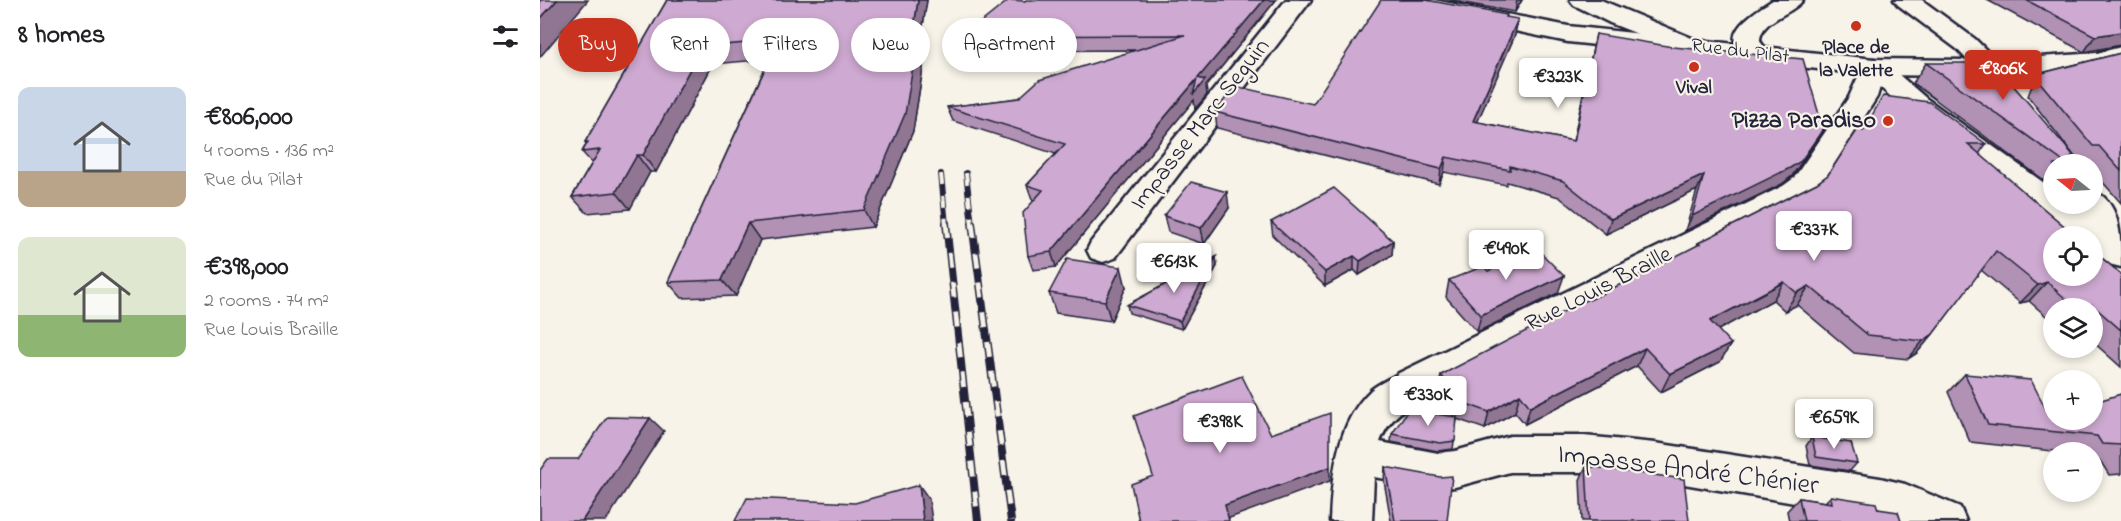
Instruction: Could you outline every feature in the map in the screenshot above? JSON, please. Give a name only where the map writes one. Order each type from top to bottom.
[{"type":"street","name":"Impasse Marc Seguin","points":[[1103,250],[1299,0]]},
{"type":"street","name":"Rue du Pilat","points":[[1398,0],[1568,34],[1874,67],[1989,68],[2097,61],[2121,55]]},
{"type":"street","points":[[1582,0],[1619,18],[1690,46]]},
{"type":"street","points":[[1755,54],[1747,40],[1748,36],[1761,18],[1791,0]]},
{"type":"street","points":[[1906,0],[1966,44],[2006,90]]},
{"type":"street","points":[[1874,67],[1917,105],[2121,255]]},
{"type":"street","name":"Rue Louis Braille","points":[[1351,521],[1356,456],[1366,426],[1385,402],[1412,384],[1794,193],[1805,184],[1863,97],[1874,67]]},
{"type":"street","points":[[2102,214],[2121,238]]},
{"type":"street","name":"Impasse André Chénier","points":[[1356,456],[1438,471],[1455,470],[1510,454],[1549,452],[1655,461],[1881,497],[1905,503],[1946,521]]},
{"type":"building","points":[[540,0],[557,0],[540,19]]},
{"type":"building","points":[[667,0],[918,0],[915,18],[851,18],[851,72],[912,72],[905,114],[864,210],[748,223],[722,280],[668,282],[763,72],[839,72],[839,18],[742,18],[742,43],[730,44],[730,18],[657,18]]},
{"type":"building","points":[[1009,0],[1264,0],[1198,78],[1205,80],[1193,95],[1197,79],[1051,252],[1028,256],[1023,213],[1043,190],[1027,185],[1065,144],[947,107],[1019,98],[1039,80],[1065,72],[1077,72],[1077,68],[1185,35],[1077,35],[1077,18],[986,18]]},
{"type":"building","points":[[1381,0],[1426,0],[1518,19],[1473,121],[1574,141],[1596,34],[1673,47],[1803,59],[1820,118],[1828,122],[1801,161],[1692,216],[1704,175],[1611,219],[1563,181],[1510,166],[1510,170],[1446,157],[1441,169],[1215,112],[1235,86],[1313,104]]},
{"type":"building","points":[[2026,0],[2121,0],[2121,32],[2095,36]]},
{"type":"building","points":[[650,29],[650,72],[688,72],[643,155],[637,155],[616,192],[572,197],[600,150],[582,152],[588,142],[585,142],[625,72],[638,72],[638,50]]},
{"type":"building","points":[[2121,53],[2121,171],[2099,146],[2093,146],[2039,81],[2042,73]]},
{"type":"building","points":[[1926,63],[1994,63],[2072,154],[2052,154]]},
{"type":"building","points":[[1883,96],[1929,102],[1986,144],[1968,144],[2043,208],[2043,214],[2050,214],[2064,226],[2043,226],[2043,283],[2038,285],[1996,251],[1933,334],[1923,341],[1868,335],[1809,286],[1797,293],[1784,282],[1710,321],[1731,344],[1670,374],[1645,348],[1530,407],[1520,394],[1489,412],[1461,402],[1441,375],[1817,183],[1828,175],[1858,129],[1863,131]]},
{"type":"building","points":[[1191,182],[1227,192],[1201,228],[1164,216]]},
{"type":"building","points":[[1334,188],[1393,241],[1360,261],[1354,256],[1325,272],[1271,222]]},
{"type":"building","points":[[1537,249],[1564,276],[1481,315],[1449,280],[1484,266],[1488,271]]},
{"type":"building","points":[[1216,257],[1180,321],[1127,305]]},
{"type":"building","points":[[1067,259],[1121,267],[1105,301],[1049,293]]},
{"type":"building","points":[[2103,259],[2121,274],[2121,330],[2103,314],[2103,298],[2065,298],[2051,286],[2103,286]]},
{"type":"building","points":[[1965,374],[2031,380],[2043,403],[2043,430],[2103,430],[2103,400],[2121,394],[2121,445],[2103,444],[2097,436],[1988,425]]},
{"type":"building","points":[[1242,376],[1271,434],[1330,413],[1330,467],[1225,505],[1229,521],[1139,521],[1131,484],[1153,476],[1134,416]]},
{"type":"building","points":[[1408,410],[1457,417],[1455,441],[1440,443],[1392,434]]},
{"type":"building","points":[[607,417],[650,418],[582,521],[540,521],[540,470],[548,459],[578,459]]},
{"type":"building","points":[[1812,437],[1851,443],[1857,463],[1816,457]]},
{"type":"building","points":[[1586,466],[1684,479],[1689,521],[1589,521]]},
{"type":"building","points":[[1385,467],[1440,477],[1452,476],[1447,521],[1395,521]]},
{"type":"building","points":[[919,485],[923,521],[735,521],[747,498],[855,503]]},
{"type":"building","points":[[1831,496],[1876,503],[1878,509],[1898,512],[1901,521],[1804,521],[1799,498],[1832,503]]},
{"type":"railway","points":[[966,173],[972,225]]},
{"type":"railway","points":[[941,174],[946,225]]},
{"type":"railway","points":[[946,223],[978,521]]},
{"type":"railway","points":[[972,223],[1011,521]]},
{"type":"place","name":"Place de la Valette","points":[[1856,26]]},
{"type":"place","name":"Vival","points":[[1694,67]]},
{"type":"place","name":"Pizza Paradiso","points":[[1888,121]]}]
